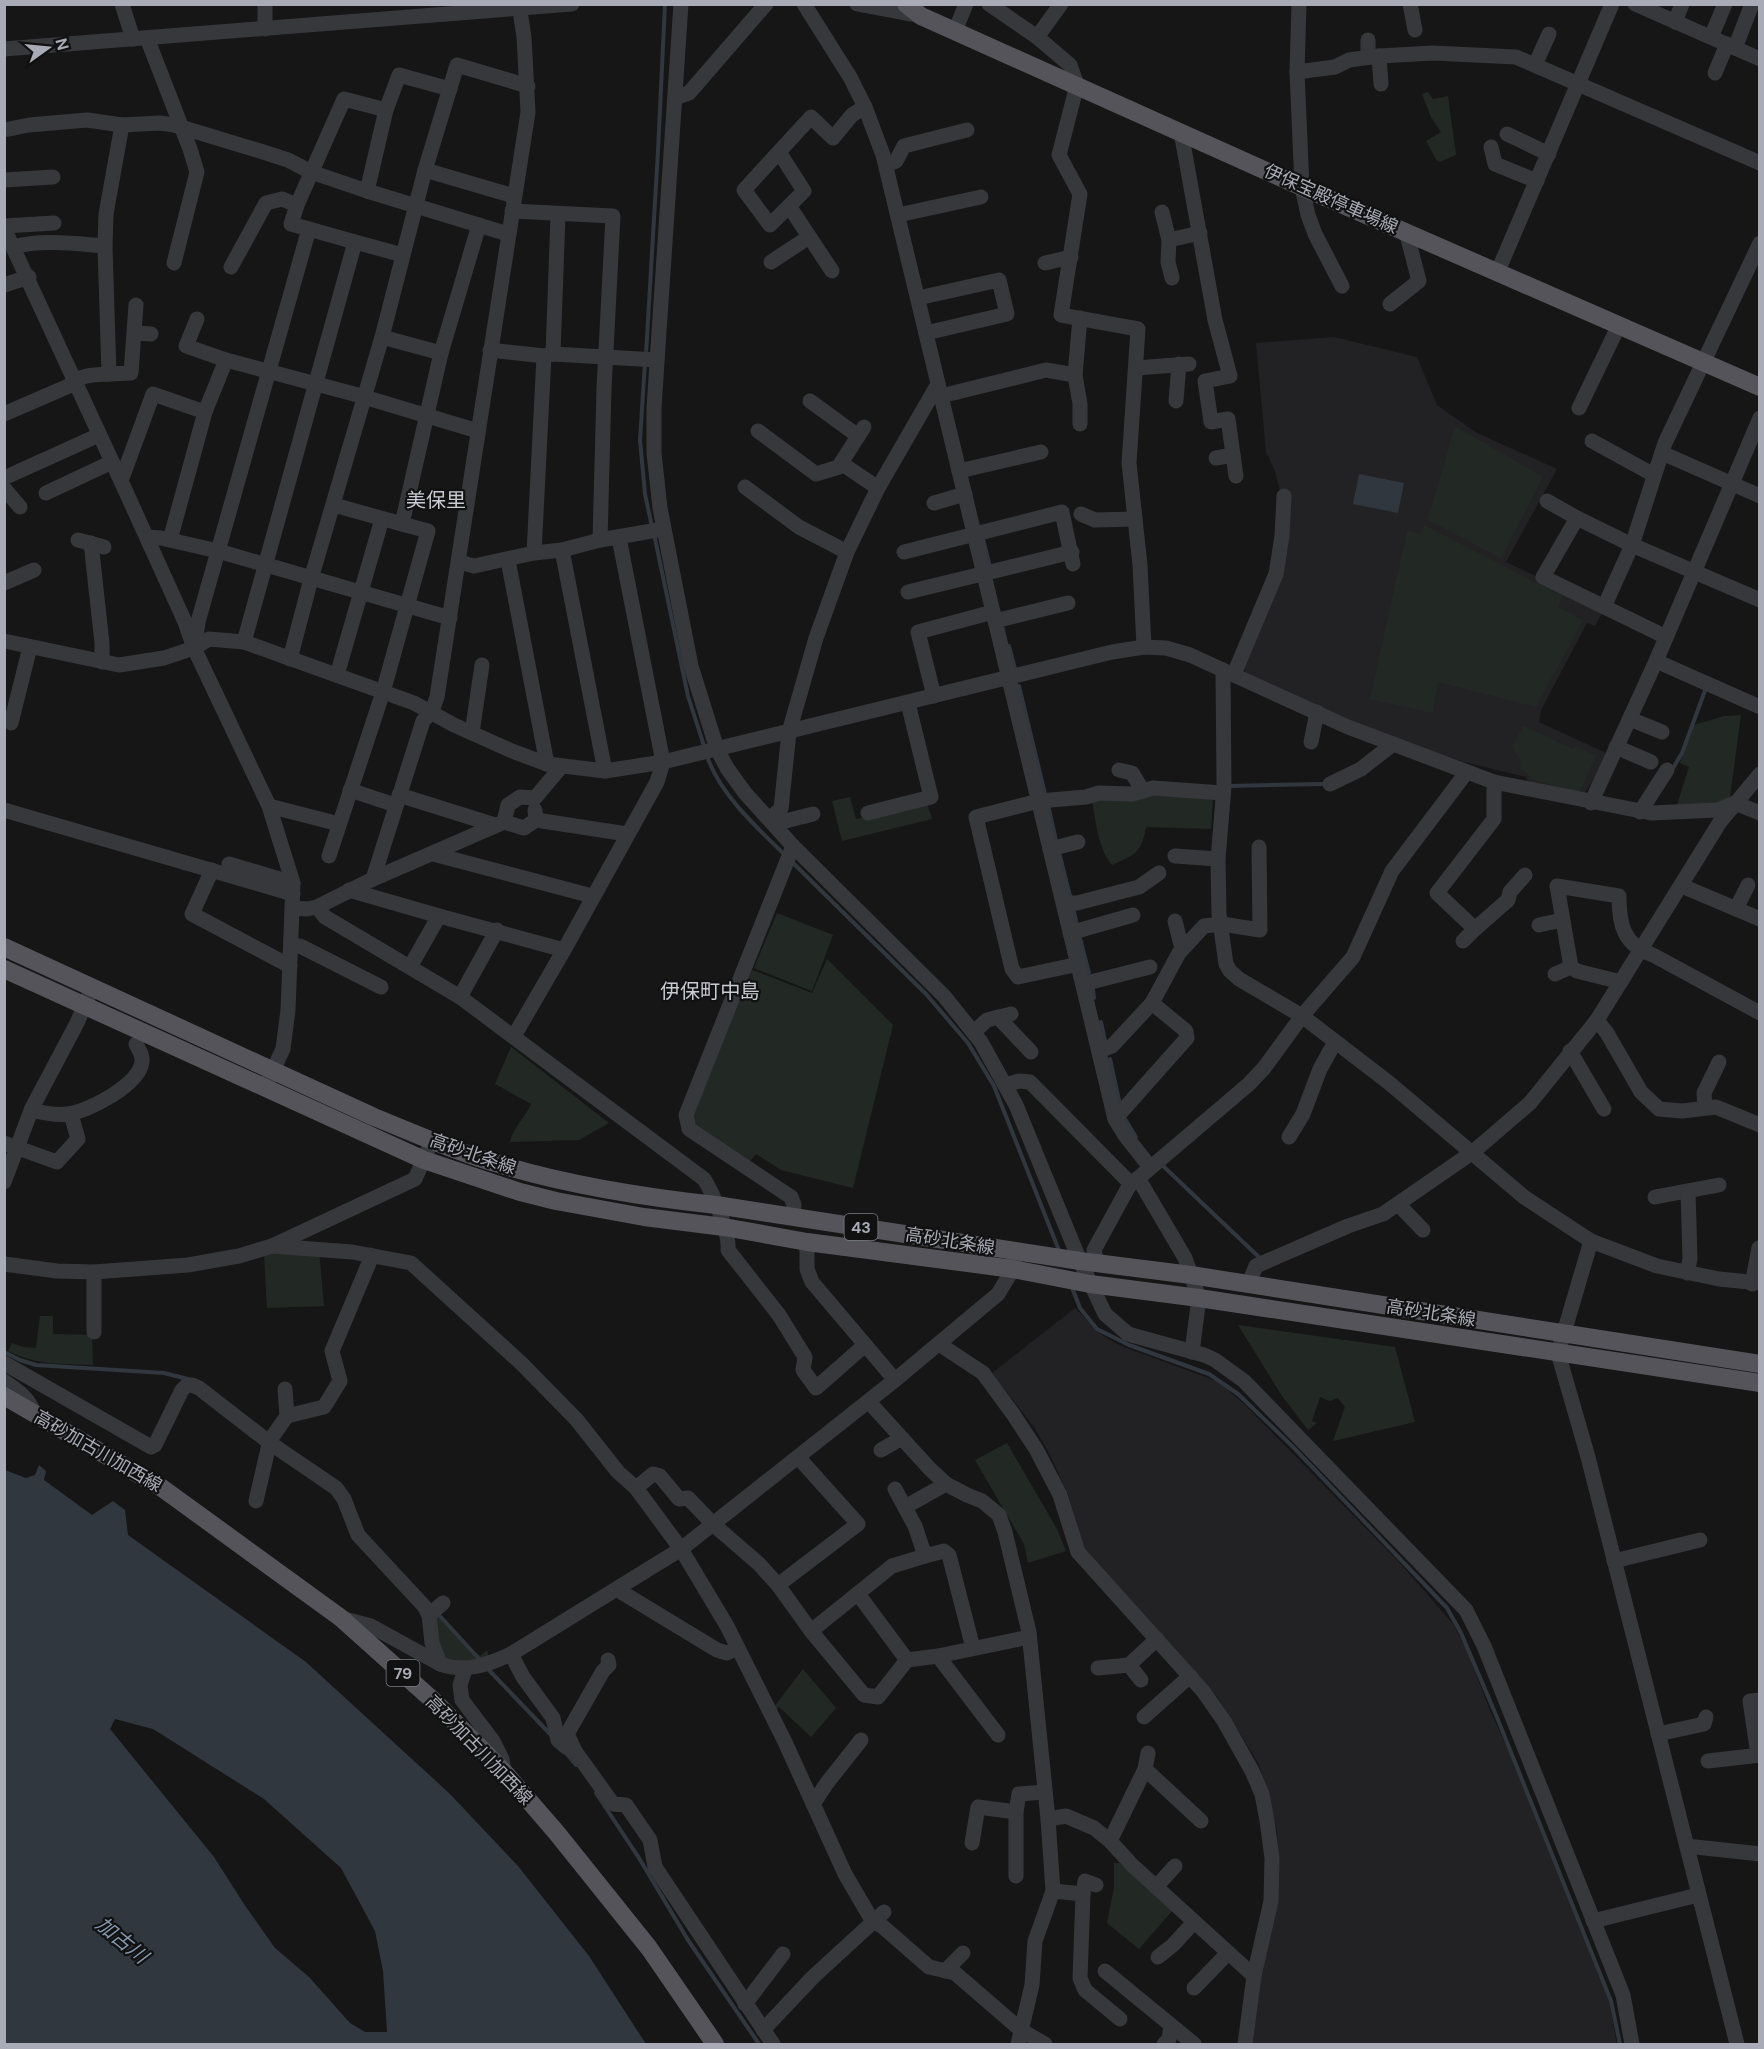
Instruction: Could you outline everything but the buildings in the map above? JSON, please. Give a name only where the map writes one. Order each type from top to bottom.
[{"type":"main road","name":"伊保宝殿停車場線","points":[[906,4],[921,16],[1302,187],[1760,387]]},
{"type":"main road","name":"高砂北条線","points":[[4,947],[432,1141],[494,1163],[549,1178],[667,1200],[716,1205],[1088,1262],[1191,1275],[1760,1364]]},
{"type":"main road","name":"高砂北条線","points":[[4,969],[423,1160],[487,1182],[556,1201],[807,1242],[1013,1269],[1090,1284],[1199,1298],[1760,1383]]},
{"type":"main road","name":"高砂加古川加西線","points":[[4,1396],[162,1488],[341,1618],[438,1704],[504,1772],[556,1832],[649,1948],[715,2044]]},
{"type":"street","points":[[122,4],[181,127],[197,172],[174,264]]},
{"type":"street","points":[[265,4],[265,29]]},
{"type":"street","points":[[4,49],[572,4]]},
{"type":"street","points":[[681,4],[657,360],[654,453],[663,529],[691,666],[717,749],[745,794],[793,846],[944,996],[974,1032],[1006,1085],[1088,1262],[1090,1284],[1105,1314],[1128,1334],[1215,1360],[1245,1381],[1466,1610],[1484,1646],[1623,1995],[1632,2044]]},
{"type":"street","points":[[675,98],[689,93],[765,4]]},
{"type":"street","points":[[804,4],[850,77],[865,107],[903,214],[918,298],[983,574],[998,618],[1009,678],[1050,849],[1070,903],[1076,931],[1078,964],[1089,983],[1124,1134],[1150,1167]]},
{"type":"street","points":[[856,4],[921,16]]},
{"type":"street","points":[[955,31],[966,4]]},
{"type":"street","points":[[988,4],[1037,37],[1070,65],[1077,85],[1059,155],[1080,194],[1061,315],[1138,329],[1129,463],[1140,565],[1143,647]]},
{"type":"street","points":[[1037,37],[1060,4]]},
{"type":"street","points":[[1299,4],[1297,72],[1302,187],[1315,234],[1341,286]]},
{"type":"street","points":[[1498,271],[1612,4]]},
{"type":"street","points":[[1635,4],[1760,59]]},
{"type":"street","points":[[1675,22],[1682,4]]},
{"type":"street","points":[[1711,37],[1725,4]]},
{"type":"street","points":[[1715,73],[1752,4]]},
{"type":"street","points":[[373,879],[423,721],[432,711],[437,697],[528,112],[528,86],[520,7]]},
{"type":"street","points":[[1396,18],[1411,10],[1415,30]]},
{"type":"street","points":[[1535,64],[1549,34]]},
{"type":"street","points":[[1368,40],[1381,84]]},
{"type":"street","points":[[1297,72],[1335,67],[1349,60],[1374,56],[1433,52],[1516,57],[1760,163]]},
{"type":"street","points":[[290,659],[382,337],[425,170],[457,65],[528,86]]},
{"type":"street","points":[[367,191],[386,110],[399,75],[450,89]]},
{"type":"street","points":[[386,110],[344,99],[297,205],[291,224],[403,255]]},
{"type":"street","points":[[779,152],[804,191],[770,225],[744,190],[811,117],[833,138],[852,115],[865,107]]},
{"type":"street","points":[[4,130],[29,125],[87,120],[152,129],[160,123],[181,127],[269,154],[311,172],[367,191],[508,234]]},
{"type":"street","points":[[109,374],[106,214],[123,125]]},
{"type":"street","points":[[886,165],[896,161],[904,146],[968,130]]},
{"type":"street","points":[[1181,132],[1200,233],[1209,321],[1230,376],[1205,381],[1211,422],[1228,419],[1236,476]]},
{"type":"street","points":[[1507,135],[1549,154]]},
{"type":"street","points":[[1491,147],[1495,164],[1537,181]]},
{"type":"street","points":[[425,170],[514,196]]},
{"type":"street","points":[[4,180],[53,177]]},
{"type":"street","points":[[231,267],[266,203],[282,199],[297,205]]},
{"type":"street","points":[[903,214],[977,202]]},
{"type":"street","points":[[789,207],[832,271]]},
{"type":"street","points":[[512,211],[613,216],[600,540]]},
{"type":"street","points":[[1162,212],[1169,240],[1168,262],[1172,278]]},
{"type":"street","points":[[534,553],[558,214]]},
{"type":"street","points":[[54,223],[4,227],[147,537],[185,622],[194,648],[269,806],[293,895],[288,1010],[283,1049],[264,1089]]},
{"type":"street","points":[[402,524],[441,353],[479,225]]},
{"type":"street","points":[[194,648],[198,622],[267,370],[309,229]]},
{"type":"street","points":[[1390,304],[1419,281],[1406,231]]},
{"type":"street","points":[[1169,240],[1200,233]]},
{"type":"street","points":[[771,262],[809,237]]},
{"type":"street","points":[[15,247],[58,243],[105,246]]},
{"type":"street","points":[[244,642],[355,243]]},
{"type":"street","points":[[1604,607],[1632,545],[1662,453],[1704,362],[1755,266],[1760,243]]},
{"type":"street","points":[[1045,263],[1071,257]]},
{"type":"street","points":[[4,285],[29,277]]},
{"type":"street","points":[[918,298],[999,280],[1007,314],[926,333]]},
{"type":"street","points":[[4,414],[71,385],[85,376],[131,373],[136,305]]},
{"type":"street","points":[[1080,318],[1074,375],[1080,404],[1080,424]]},
{"type":"street","points":[[197,319],[186,346],[226,360],[315,383],[478,431]]},
{"type":"street","points":[[1579,408],[1619,325]]},
{"type":"street","points":[[135,333],[151,334]]},
{"type":"street","points":[[382,337],[441,353]]},
{"type":"street","points":[[490,350],[657,360]]},
{"type":"street","points":[[170,540],[205,412],[226,360]]},
{"type":"street","points":[[1136,368],[1184,364],[1176,401]]},
{"type":"street","points":[[772,822],[781,809],[789,732],[816,638],[847,552],[878,488],[916,419],[940,390],[1046,370],[1074,375]]},
{"type":"street","points":[[121,481],[153,393],[205,412]]},
{"type":"street","points":[[765,431],[812,480],[839,467],[861,432],[818,403]]},
{"type":"street","points":[[1591,802],[1656,661],[1760,418]]},
{"type":"street","points":[[4,478],[99,435]]},
{"type":"street","points":[[1592,441],[1654,475]]},
{"type":"street","points":[[959,471],[1041,452]]},
{"type":"street","points":[[1662,453],[1760,496]]},
{"type":"street","points":[[1216,458],[1233,455]]},
{"type":"street","points":[[46,494],[112,462]]},
{"type":"street","points":[[841,463],[878,488]]},
{"type":"street","points":[[745,487],[764,509],[847,552]]},
{"type":"street","points":[[4,488],[20,507]]},
{"type":"street","points":[[934,502],[964,494]]},
{"type":"street","points":[[1284,496],[1282,536],[1276,574],[1229,672],[1218,859],[1219,914],[1222,924],[1223,955],[1230,971],[1239,979],[1302,1016],[1388,1082],[1524,1197],[1591,1241],[1657,1266],[1756,1284],[1759,1248]]},
{"type":"street","points":[[1547,501],[1632,545],[1760,600]]},
{"type":"street","points":[[329,856],[408,607],[428,531],[334,505]]},
{"type":"street","points":[[904,552],[920,540],[974,534],[1062,512],[1073,558],[983,574],[930,592],[908,592]]},
{"type":"street","points":[[1081,514],[1095,520],[1135,519]]},
{"type":"street","points":[[1577,518],[1543,577],[1666,637]]},
{"type":"street","points":[[337,675],[382,519]]},
{"type":"street","points":[[459,562],[474,566],[663,529]]},
{"type":"street","points":[[147,537],[218,551],[450,618]]},
{"type":"street","points":[[514,1036],[657,782],[663,762],[619,538]]},
{"type":"street","points":[[91,543],[102,662]]},
{"type":"street","points":[[562,550],[605,771]]},
{"type":"street","points":[[508,560],[554,765],[535,798],[536,820]]},
{"type":"street","points":[[4,583],[34,570]]},
{"type":"street","points":[[934,696],[918,632],[1068,603]]},
{"type":"street","points":[[4,641],[119,665],[144,663],[194,648],[209,639],[244,642],[414,703],[472,733],[530,758],[554,765],[605,771],[663,762],[1112,651],[1143,647],[1166,648],[1190,655],[1348,727],[1494,782],[1640,812],[1678,813],[1718,810],[1735,803],[1760,813]]},
{"type":"street","points":[[11,723],[10,701],[30,646]]},
{"type":"street","points":[[1656,661],[1760,707]]},
{"type":"street","points":[[472,733],[476,674]]},
{"type":"street","points":[[868,813],[931,797],[908,703]]},
{"type":"street","points":[[1311,742],[1317,712]]},
{"type":"street","points":[[1630,719],[1662,732]]},
{"type":"street","points":[[1330,784],[1339,782],[1362,769],[1393,744]]},
{"type":"street","points":[[1616,747],[1651,762]]},
{"type":"street","points":[[1119,770],[1132,773],[1143,790]]},
{"type":"street","points":[[1640,812],[1667,770]]},
{"type":"street","points":[[1088,1262],[1135,1181],[1264,1068],[1302,1016],[1353,957],[1392,871],[1466,773]]},
{"type":"street","points":[[1248,1285],[1256,1266],[1348,1226],[1383,1214],[1473,1152],[1530,1103],[1597,1020],[1720,822],[1760,774]]},
{"type":"street","points":[[1475,929],[1437,893],[1494,819],[1494,782]]},
{"type":"street","points":[[1078,964],[1018,977],[1012,969],[976,817],[1039,801],[1086,797],[1100,793],[1132,794],[1153,788],[1223,793]]},
{"type":"street","points":[[350,790],[524,828],[536,820],[627,834]]},
{"type":"street","points":[[4,799],[66,822],[170,853],[293,895],[307,909],[317,907],[373,879],[499,824],[508,805],[520,797],[535,798]]},
{"type":"street","points":[[269,806],[339,824]]},
{"type":"street","points":[[4,810],[66,822]]},
{"type":"street","points":[[772,822],[813,814]]},
{"type":"street","points":[[1050,849],[1078,842]]},
{"type":"street","points":[[793,846],[686,1115],[689,1129],[791,1197],[795,1205],[793,1217]]},
{"type":"street","points":[[1105,1049],[1152,1003],[1182,949],[1204,926],[1222,924],[1260,930],[1259,847]]},
{"type":"street","points":[[170,853],[212,870],[293,895]]},
{"type":"street","points":[[433,854],[592,896]]},
{"type":"street","points":[[1175,856],[1218,859]]},
{"type":"street","points":[[212,870],[192,914],[290,966]]},
{"type":"street","points":[[1070,903],[1139,887],[1159,873]]},
{"type":"street","points":[[1463,941],[1508,900],[1510,892],[1525,875]]},
{"type":"street","points":[[1736,909],[1748,885]]},
{"type":"street","points":[[1621,982],[1577,971],[1571,967],[1557,886],[1618,896],[1619,918],[1623,930],[1640,951],[1653,955],[1760,1013]]},
{"type":"street","points":[[1682,886],[1760,919]]},
{"type":"street","points":[[349,890],[564,950]]},
{"type":"street","points":[[317,907],[325,918],[460,997],[704,1179],[713,1193],[729,1240],[728,1250],[779,1315],[805,1357],[803,1370],[816,1388],[865,1345]]},
{"type":"street","points":[[1076,931],[1133,915]]},
{"type":"street","points":[[410,967],[439,916]]},
{"type":"street","points":[[1539,925],[1562,920]]},
{"type":"street","points":[[1175,921],[1182,949]]},
{"type":"street","points":[[460,997],[497,930]]},
{"type":"street","points":[[292,946],[300,946],[381,987]]},
{"type":"street","points":[[1089,983],[1150,967]]},
{"type":"street","points":[[1555,974],[1571,967]]},
{"type":"street","points":[[4,1182],[10,1146],[77,1023],[93,988]]},
{"type":"street","points":[[1120,1115],[1187,1038],[1186,1031],[1152,1003]]},
{"type":"street","points":[[974,1032],[987,1020],[1004,1015],[1031,1052]]},
{"type":"street","points":[[1597,1020],[1641,1092],[1659,1109],[1682,1111],[1716,1107],[1760,1125]]},
{"type":"street","points":[[1289,1137],[1308,1102],[1320,1069],[1335,1042]]},
{"type":"street","points":[[31,1110],[51,1114],[71,1114],[106,1099],[125,1086],[136,1074],[142,1062],[136,1044]]},
{"type":"street","points":[[1570,1052],[1604,1109]]},
{"type":"street","points":[[1705,1107],[1704,1093],[1719,1062]]},
{"type":"street","points":[[1006,1085],[1030,1082],[1135,1181],[1185,1258],[1199,1298],[1192,1352]]},
{"type":"street","points":[[10,1146],[57,1162],[78,1139],[71,1114]]},
{"type":"street","points":[[4,1263],[57,1271],[94,1272],[188,1265],[239,1256],[272,1246],[415,1179],[432,1141]]},
{"type":"street","points":[[1655,1197],[1719,1185]]},
{"type":"street","points":[[1687,1272],[1690,1259],[1688,1191]]},
{"type":"street","points":[[1398,1204],[1423,1230]]},
{"type":"street","points":[[1591,1241],[1558,1353],[1588,1457],[1737,2044]]},
{"type":"street","points":[[807,1242],[807,1269],[812,1282],[895,1380]]},
{"type":"street","points":[[272,1246],[370,1255],[411,1263],[521,1363],[570,1413],[618,1472],[636,1488],[681,1549],[738,1648],[845,1874],[878,1917],[882,1926],[929,1967],[955,1973],[1020,2038],[1045,2044]]},
{"type":"street","points":[[341,1618],[371,1626],[440,1665],[452,1669],[479,1666],[511,1654],[681,1549],[869,1402],[998,1294],[1013,1269],[1017,1251]]},
{"type":"street","points":[[287,1416],[324,1407],[340,1381],[332,1351],[369,1263],[370,1255]]},
{"type":"street","points":[[94,1272],[94,1332]]},
{"type":"street","points":[[939,1344],[983,1373],[1036,1449],[1060,1495],[1078,1552],[1203,1691],[1224,1721],[1252,1771],[1262,1794],[1272,1858],[1271,1900],[1254,1976],[1245,2044]]},
{"type":"street","points":[[4,1363],[151,1447],[155,1445],[187,1384],[199,1388],[336,1488],[344,1499],[358,1535],[424,1606],[436,1610],[432,1643],[440,1665]]},
{"type":"street","points":[[4,1381],[24,1397],[33,1412]]},
{"type":"street","points":[[256,1501],[271,1439],[287,1416],[285,1389]]},
{"type":"street","points":[[869,1402],[946,1484],[982,1501],[999,1515],[1005,1532],[1029,1637],[1053,1891],[1035,1941],[1032,1985],[1020,2038]]},
{"type":"street","points":[[881,1450],[902,1438]]},
{"type":"street","points":[[778,1585],[858,1524],[798,1457]]},
{"type":"street","points":[[636,1488],[653,1474],[660,1476],[678,1499],[688,1498],[713,1524],[759,1564],[778,1585],[811,1631],[864,1695],[878,1696],[907,1660],[939,1656],[1029,1637]]},
{"type":"street","points":[[905,1507],[946,1484]]},
{"type":"street","points":[[894,1489],[915,1526],[925,1556]]},
{"type":"street","points":[[1614,1561],[1700,1540]]},
{"type":"street","points":[[811,1631],[892,1566],[944,1551],[949,1555],[973,1648]]},
{"type":"street","points":[[618,1590],[717,1650],[728,1653],[738,1648]]},
{"type":"street","points":[[858,1594],[907,1660]]},
{"type":"street","points":[[1098,1668],[1129,1665],[1157,1639]]},
{"type":"street","points":[[511,1654],[523,1677],[567,1734],[575,1751],[613,1804],[626,1805],[644,1831],[650,1840],[656,1867],[773,2044]]},
{"type":"street","points":[[939,1656],[998,1735]]},
{"type":"street","points":[[567,1734],[603,1671],[609,1665],[608,1660]]},
{"type":"street","points":[[1129,1665],[1141,1680]]},
{"type":"street","points":[[479,1666],[460,1685],[462,1700],[493,1741],[502,1759],[504,1772]]},
{"type":"street","points":[[1144,1717],[1190,1676]]},
{"type":"street","points":[[1708,1761],[1759,1755],[1750,1701],[1760,1700]]},
{"type":"street","points":[[1658,1734],[1704,1724],[1706,1717]]},
{"type":"street","points":[[553,1718],[558,1740],[575,1751]]},
{"type":"street","points":[[813,1804],[861,1740]]},
{"type":"street","points":[[1110,1841],[1145,1769],[1148,1753]]},
{"type":"street","points":[[1145,1769],[1192,1806],[1201,1821]]},
{"type":"street","points":[[1016,1876],[1018,1794],[1045,1792]]},
{"type":"street","points":[[972,1843],[978,1806],[1016,1812]]},
{"type":"street","points":[[1048,1819],[1066,1816],[1094,1828],[1254,1976]]},
{"type":"street","points":[[1687,1846],[1760,1854]]},
{"type":"street","points":[[1156,1887],[1176,1866]]},
{"type":"street","points":[[1053,1891],[1090,1889],[1076,1950],[1080,1978],[1093,2002],[1120,2019]]},
{"type":"street","points":[[1593,1921],[1698,1895]]},
{"type":"street","points":[[763,2030],[813,1977],[878,1917]]},
{"type":"street","points":[[1158,1957],[1173,1945],[1194,1922]]},
{"type":"street","points":[[945,1971],[963,1953]]},
{"type":"street","points":[[1194,1988],[1228,1953]]},
{"type":"street","points":[[745,2004],[783,1954]]},
{"type":"street","points":[[1104,1971],[1131,1983],[1171,2026],[1194,2044]]},
{"type":"street","points":[[1164,2044],[1169,2038],[1171,2026]]},
{"type":"shaded area","points":[[1428,92],[1433,99],[1448,96],[1456,155],[1440,162],[1437,161],[1426,141],[1441,132],[1431,117],[1422,94]]},
{"type":"shaded area","points":[[1334,337],[1417,357],[1437,405],[1475,432],[1557,469],[1506,562],[1600,607],[1603,611],[1595,626],[1587,623],[1541,710],[1539,722],[1606,753],[1593,781],[1583,795],[1528,782],[1526,777],[1464,762],[1390,738],[1246,673],[1243,667],[1279,571],[1280,491],[1275,471],[1266,452],[1256,343]]},
{"type":"shaded area","points":[[1455,426],[1543,477],[1501,558],[1428,520]]},
{"type":"shaded area","points":[[1424,525],[1562,596],[1558,607],[1583,620],[1536,707],[1438,682],[1433,713],[1370,699],[1407,531],[1421,534]]},
{"type":"shaded area","points":[[1741,715],[1730,797],[1718,804],[1676,808],[1689,767],[1680,763],[1694,725],[1724,716]]},
{"type":"shaded area","points":[[1524,726],[1573,749],[1577,746],[1596,756],[1579,793],[1531,779],[1519,768],[1521,762],[1512,746]]},
{"type":"shaded area","points":[[1157,792],[1213,797],[1211,829],[1146,827],[1140,847],[1136,852],[1112,865],[1101,843],[1092,801]]},
{"type":"shaded area","points":[[850,797],[856,819],[927,803],[932,819],[842,841],[832,801]]},
{"type":"shaded area","points":[[777,913],[833,935],[812,991],[754,968]]},
{"type":"shaded area","points":[[827,959],[893,1025],[853,1188],[781,1170],[756,1154],[750,1161],[696,1126],[692,1112],[752,970],[812,993]]},
{"type":"shaded area","points":[[511,1047],[609,1123],[579,1140],[510,1142],[514,1131],[531,1104],[495,1084]]},
{"type":"shaded area","points":[[273,1250],[319,1251],[324,1306],[267,1308],[264,1254]]},
{"type":"shaded area","points":[[1075,1308],[1102,1335],[1121,1346],[1219,1382],[1246,1406],[1399,1562],[1453,1624],[1466,1648],[1489,1708],[1515,1765],[1609,2001],[1617,2044],[1249,2044],[1278,1852],[1277,1830],[1259,1764],[1216,1695],[1084,1548],[1068,1494],[1049,1453],[1034,1427],[992,1373]]},
{"type":"shaded area","points":[[40,1316],[53,1316],[53,1334],[92,1335],[93,1365],[39,1361],[8,1351],[12,1343],[36,1348]]},
{"type":"shaded area","points":[[1238,1325],[1395,1347],[1415,1422],[1333,1441],[1345,1407],[1338,1398],[1330,1401],[1320,1397],[1312,1421],[1317,1423],[1308,1430],[1282,1396]]},
{"type":"shaded area","points":[[1007,1443],[1057,1529],[1066,1551],[1028,1563],[1024,1544],[975,1460]]},
{"type":"shaded area","points":[[436,1614],[472,1654],[476,1653],[480,1656],[487,1650],[489,1657],[460,1662],[440,1655],[436,1644]]},
{"type":"shaded area","points":[[803,1669],[836,1708],[811,1737],[779,1707],[773,1713],[771,1711]]},
{"type":"shaded area","points":[[1114,1863],[1119,1863],[1172,1911],[1139,1949],[1107,1923],[1114,1887]]},
{"type":"water","points":[[1359,474],[1404,483],[1398,513],[1353,504]]},
{"type":"water","name":"加古川","points":[[39,1465],[46,1471],[44,1480],[92,1515],[113,1501],[125,1510],[128,1535],[306,1662],[449,1793],[518,1866],[589,1956],[646,2044],[5,2044],[5,1470],[26,1478],[35,1475]],"holes":[[[115,1719],[153,1729],[264,1799],[341,1868],[375,1931],[383,1971],[387,2032],[365,2032],[350,2023],[309,1977],[275,1948],[214,1857],[110,1729]]]},
{"type":"waterway","points":[[646,354],[665,4]]},
{"type":"waterway","points":[[645,362],[640,440],[645,494],[652,527]]},
{"type":"waterway","points":[[654,534],[688,696],[705,749]]},
{"type":"waterway","points":[[983,539],[990,567]]},
{"type":"waterway","points":[[1009,646],[1015,669]]},
{"type":"waterway","points":[[1019,686],[1046,798]]},
{"type":"waterway","points":[[1672,770],[1682,753],[1706,688]]},
{"type":"waterway","points":[[707,756],[720,783],[730,796],[751,822],[785,855]]},
{"type":"waterway","points":[[1228,786],[1322,784]]},
{"type":"waterway","points":[[1048,805],[1057,845]]},
{"type":"waterway","points":[[1059,852],[1071,900]]},
{"type":"waterway","points":[[790,860],[926,994],[968,1043],[994,1086],[1060,1253]]},
{"type":"waterway","points":[[1073,907],[1077,926]]},
{"type":"waterway","points":[[1079,934],[1089,973]]},
{"type":"waterway","points":[[1093,990],[1094,998]]},
{"type":"waterway","points":[[1101,1022],[1105,1041]]},
{"type":"waterway","points":[[1110,1059],[1120,1105]]},
{"type":"waterway","points":[[1125,1119],[1136,1137]]},
{"type":"waterway","points":[[1161,1164],[1262,1260]]},
{"type":"waterway","points":[[1071,1285],[1080,1308],[1097,1329],[1129,1345],[1209,1374],[1238,1394],[1293,1447],[1447,1608],[1461,1633],[1496,1715],[1611,2001],[1620,2044]]},
{"type":"waterway","points":[[4,1352],[36,1365],[164,1373],[188,1379]]},
{"type":"waterway","points":[[438,1614],[481,1661]]},
{"type":"waterway","points":[[486,1667],[551,1735]]},
{"type":"waterway","points":[[566,1753],[576,1765]]},
{"type":"waterway","points":[[596,1793],[639,1858],[688,1940],[759,2044]]},
{"type":"district","name":"美保里","points":[[436,500]]},
{"type":"district","name":"伊保町中島","points":[[710,991]]}]
